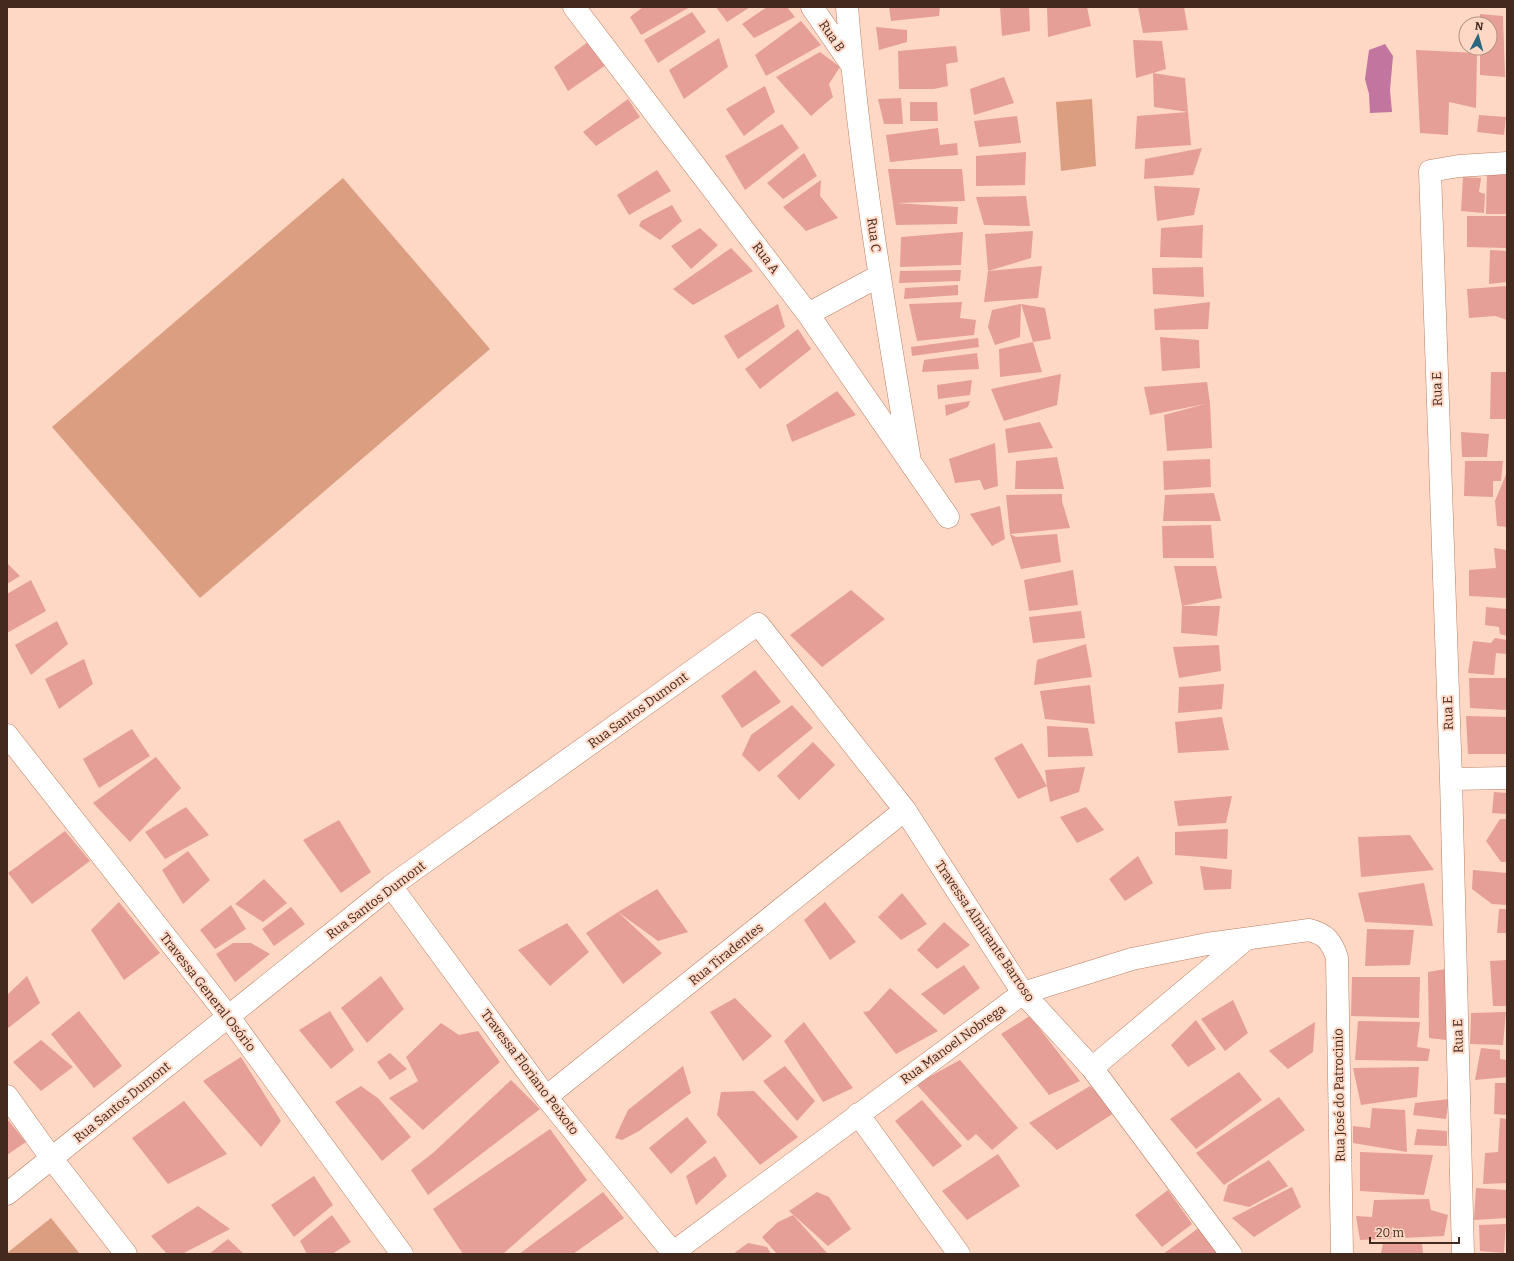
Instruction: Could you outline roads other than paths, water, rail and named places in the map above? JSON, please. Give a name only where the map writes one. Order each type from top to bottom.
[{"type":"street","name":"Rua A","points":[[574,7],[808,314],[948,517]]},
{"type":"street","name":"Rua B","points":[[812,7],[851,65]]},
{"type":"street","name":"Rua C","points":[[847,7],[851,65],[879,276],[911,463]]},
{"type":"street","name":"Rua E","points":[[1463,1254],[1451,779],[1430,171],[1459,166],[1507,163]]},
{"type":"street","points":[[808,314],[879,276]]},
{"type":"street","name":"Travessa Almirante Barroso","points":[[758,624],[905,810],[1023,993],[1092,1068],[1230,1254]]},
{"type":"street","name":"Rua Santos Dumont","points":[[7,1194],[391,886],[758,624]]},
{"type":"street","name":"Travessa General Osório","points":[[7,735],[228,1016],[402,1254]]},
{"type":"street","points":[[1451,779],[1507,778]]},
{"type":"street","name":"Rua Tiradentes","points":[[546,1097],[905,810]]},
{"type":"street","name":"Travessa Floriano Peixoto","points":[[391,886],[546,1097],[672,1253]]},
{"type":"street","name":"Rua Manoel Nobrega","points":[[672,1253],[1023,993],[1132,959],[1246,939],[1309,930],[1320,932],[1328,938]]},
{"type":"street","name":"Rua José do Patrocinio","points":[[1328,938],[1337,958],[1342,1254]]},
{"type":"street","points":[[1092,1068],[1246,939]]},
{"type":"street","points":[[7,1096],[52,1158],[126,1254]]},
{"type":"street","points":[[858,1114],[958,1254]]}]
